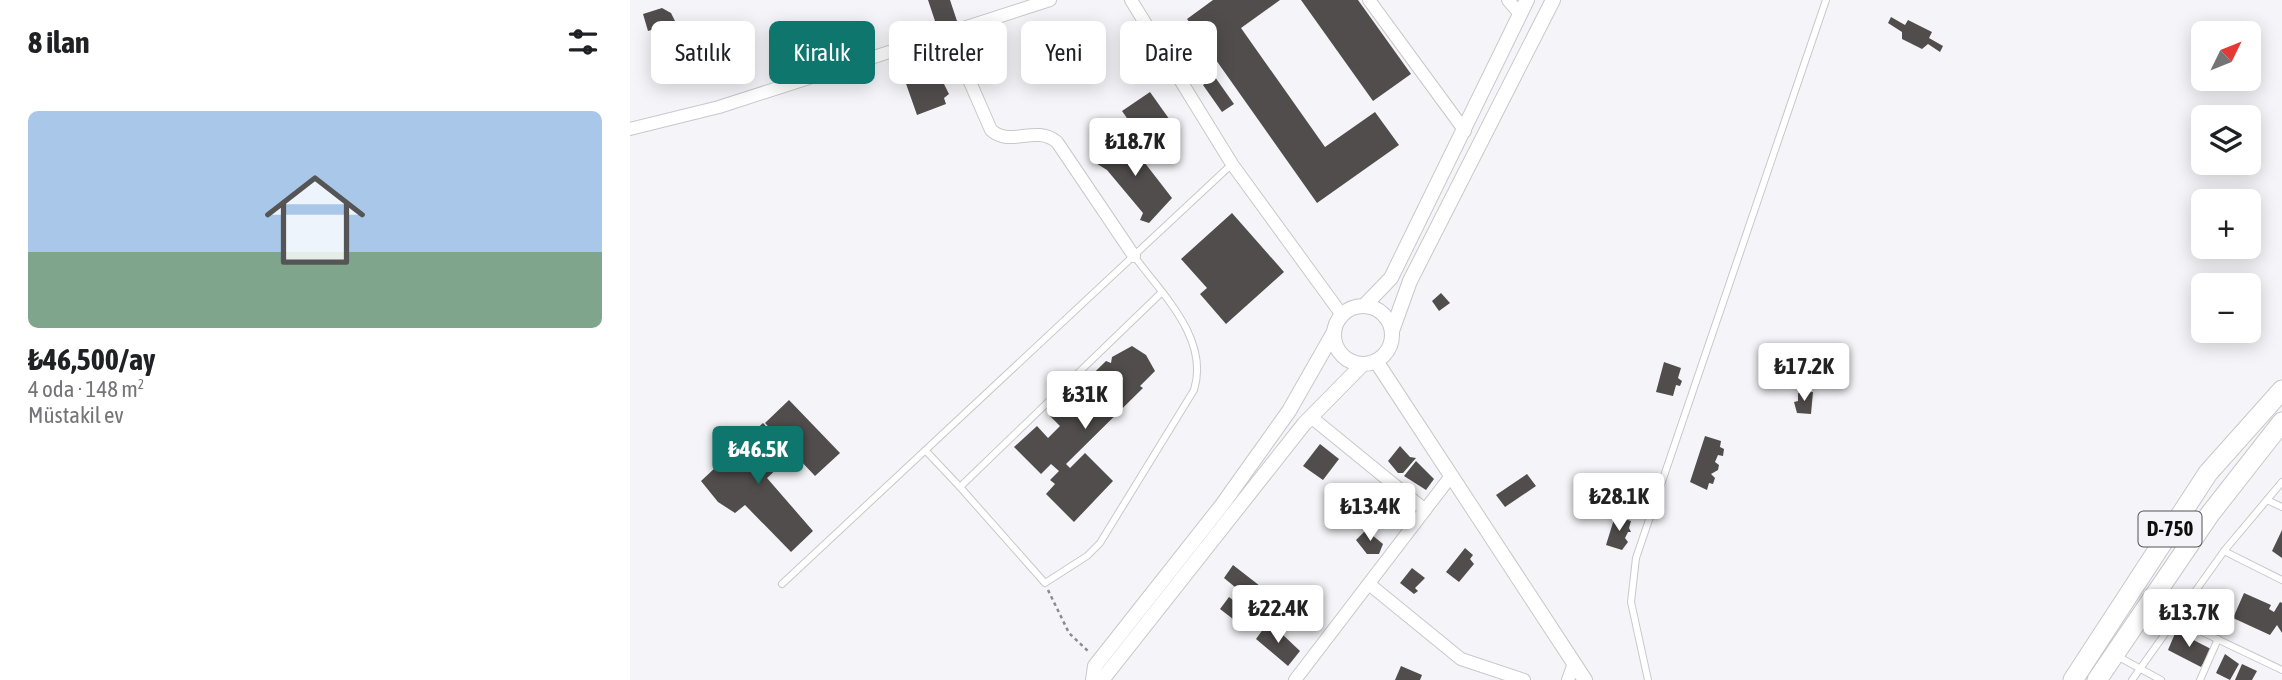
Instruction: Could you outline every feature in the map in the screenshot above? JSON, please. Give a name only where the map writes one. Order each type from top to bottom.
[{"type":"highway","name":"D-750","points":[[2073,680],[2208,473],[2282,390]]},
{"type":"highway","points":[[2097,680],[2112,653],[2239,475],[2282,422]]},
{"type":"highway","points":[[2239,475],[2282,438]]},
{"type":"street","points":[[988,21],[1050,0]]},
{"type":"street","points":[[1131,0],[1232,164],[1342,315]]},
{"type":"street","points":[[1369,0],[1465,131]]},
{"type":"street","points":[[1508,0],[1520,15]]},
{"type":"street","points":[[1093,680],[1099,662],[1222,505],[1289,411],[1342,315],[1348,309],[1365,305],[1391,278],[1527,0]]},
{"type":"street","points":[[1102,680],[1311,417],[1390,348],[1392,331],[1410,281],[1553,0]]},
{"type":"street","points":[[630,129],[719,107],[889,53]]},
{"type":"street","points":[[971,84],[991,130],[1005,138],[1038,134],[1052,139],[1134,256]]},
{"type":"street","points":[[1365,305],[1383,313],[1392,331]]},
{"type":"street","points":[[1334,332],[1335,342],[1345,358],[1370,363],[1451,476],[1585,680]]},
{"type":"street","points":[[1311,417],[1425,510]]},
{"type":"street","points":[[1295,680],[1451,476]]},
{"type":"street","points":[[1369,584],[1461,659],[1524,680]]},
{"type":"street","points":[[1568,680],[1574,663]]},
{"type":"lane","points":[[1647,680],[1631,602],[1636,558],[1826,0]]},
{"type":"lane","points":[[782,584],[927,452],[1232,164]]},
{"type":"lane","points":[[927,452],[1045,583],[1087,556],[1100,543],[1194,390],[1198,360],[1192,341],[1134,256]]},
{"type":"lane","points":[[960,487],[1161,293]]},
{"type":"lane","points":[[2132,680],[2224,551],[2282,482]]},
{"type":"lane","points":[[2267,499],[2282,507]]},
{"type":"lane","points":[[2224,551],[2282,580]]},
{"type":"lane","points":[[2175,619],[2282,670]]},
{"type":"lane","points":[[2200,680],[2218,639]]},
{"type":"lane","points":[[2112,653],[2138,670],[2161,680]]},
{"type":"path","points":[[1045,583],[1069,633],[1099,662]]},
{"type":"building","points":[[928,0],[950,0],[957,21],[935,21]]},
{"type":"building","points":[[1213,0],[1280,0],[1241,28],[1325,147],[1375,112],[1399,145],[1317,203],[1217,61],[1217,21],[1187,19]]},
{"type":"building","points":[[1301,0],[1358,0],[1411,74],[1373,101]]},
{"type":"building","points":[[662,8],[671,13],[675,21],[651,21],[651,30],[648,31],[643,14]]},
{"type":"building","points":[[1891,17],[1905,25],[1908,20],[1932,32],[1929,38],[1943,46],[1940,52],[1928,44],[1922,49],[1902,39],[1902,32],[1888,23]]},
{"type":"building","points":[[1217,80],[1234,104],[1222,112],[1203,85],[1217,84]]},
{"type":"building","points":[[906,84],[944,84],[949,94],[944,98],[946,104],[917,115]]},
{"type":"building","points":[[1150,92],[1172,123],[1145,144],[1122,111]]},
{"type":"building","points":[[1124,136],[1172,198],[1149,223],[1140,220],[1143,213],[1107,170],[1094,162],[1103,150],[1105,152]]},
{"type":"building","points":[[1232,213],[1284,272],[1226,324],[1200,294],[1207,288],[1181,259]]},
{"type":"building","points":[[1441,293],[1450,303],[1439,311],[1432,301]]},
{"type":"building","points":[[1132,346],[1146,355],[1155,371],[1140,386],[1143,388],[1066,464],[1070,468],[1085,453],[1113,481],[1074,522],[1046,494],[1055,484],[1050,480],[1059,471],[1051,464],[1041,474],[1014,447],[1037,426],[1048,438],[1060,426],[1050,416],[1106,361],[1111,363],[1112,357]]},
{"type":"building","points":[[1664,362],[1681,368],[1678,378],[1682,381],[1680,386],[1676,385],[1673,396],[1656,392]]},
{"type":"building","points":[[1813,392],[1811,414],[1797,413],[1794,402],[1798,401],[1798,393]]},
{"type":"building","points":[[789,400],[840,453],[815,476],[765,423]]},
{"type":"building","points":[[763,423],[793,454],[767,478],[813,531],[791,552],[745,505],[735,513],[718,502],[701,481]]},
{"type":"building","points":[[1705,436],[1721,441],[1720,447],[1724,449],[1723,456],[1718,455],[1715,462],[1719,465],[1718,470],[1711,474],[1715,478],[1713,484],[1709,483],[1707,490],[1690,482]]},
{"type":"building","points":[[1320,444],[1339,459],[1323,480],[1303,466]]},
{"type":"building","points":[[1400,446],[1410,457],[1416,458],[1403,473],[1398,473],[1388,461]]},
{"type":"building","points":[[1416,461],[1434,479],[1426,490],[1404,476]]},
{"type":"building","points":[[1527,474],[1536,486],[1505,507],[1496,495]]},
{"type":"building","points":[[1610,479],[1642,490],[1639,497],[1642,500],[1634,511],[1602,500],[1605,493],[1601,491]]},
{"type":"building","points":[[1391,497],[1404,508],[1399,514],[1385,503]]},
{"type":"building","points":[[1615,516],[1631,521],[1631,532],[1628,532],[1625,538],[1628,542],[1622,550],[1606,545]]},
{"type":"building","points":[[1366,530],[1383,544],[1379,554],[1367,554],[1356,540]]},
{"type":"building","points":[[2282,530],[2282,558],[2272,551]]},
{"type":"building","points":[[1465,548],[1473,555],[1470,559],[1474,564],[1459,582],[1446,572]]},
{"type":"building","points":[[1233,565],[1269,593],[1262,602],[1257,605],[1224,578]]},
{"type":"building","points":[[1412,568],[1425,578],[1415,588],[1418,591],[1414,594],[1400,583]]},
{"type":"building","points":[[2244,593],[2271,605],[2269,609],[2274,612],[2280,602],[2282,603],[2282,633],[2277,625],[2270,635],[2233,618]]},
{"type":"building","points":[[1229,597],[1242,607],[1233,619],[1220,609]]},
{"type":"building","points":[[1266,625],[1277,635],[1282,634],[1300,651],[1288,666],[1256,639]]},
{"type":"building","points":[[2176,631],[2211,649],[2201,667],[2168,650]]},
{"type":"building","points":[[2225,654],[2239,664],[2230,680],[2216,673]]},
{"type":"building","points":[[2242,664],[2257,671],[2252,680],[2235,680]]},
{"type":"building","points":[[1401,666],[1422,675],[1420,680],[1395,680]]}]
